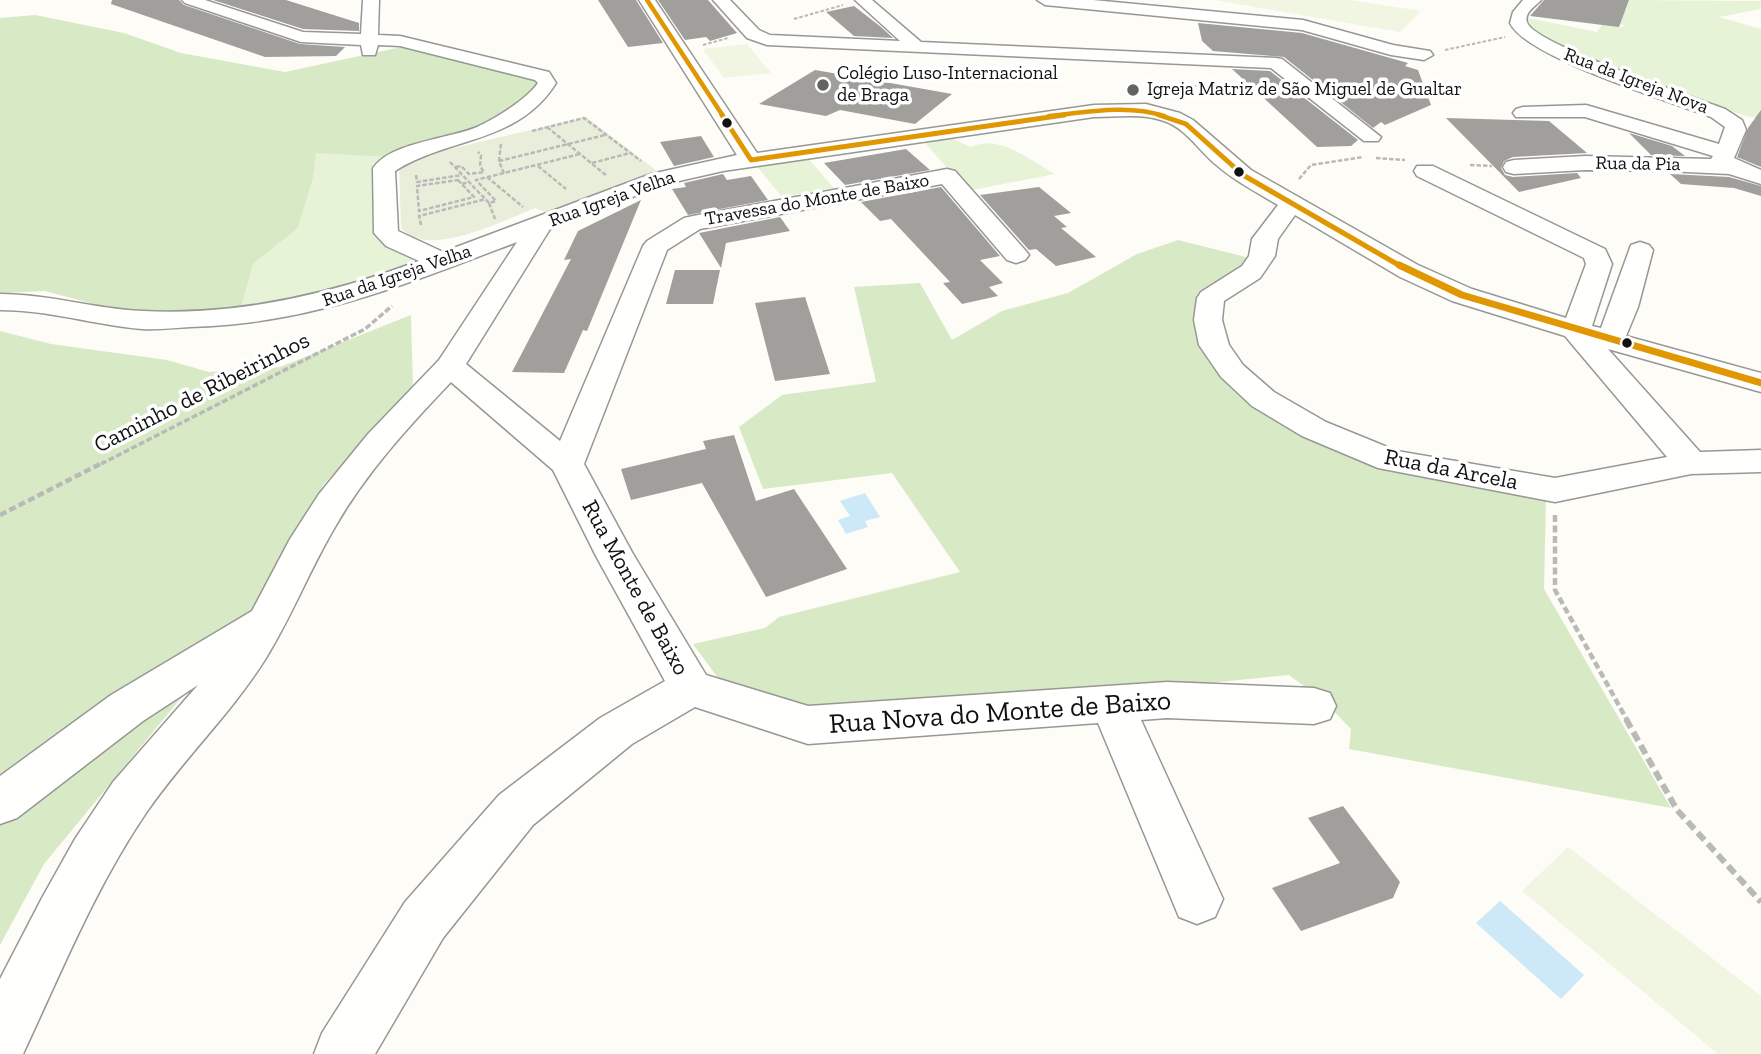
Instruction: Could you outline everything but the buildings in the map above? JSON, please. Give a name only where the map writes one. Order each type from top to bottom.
[{"type":"street","points":[[190,0],[301,37],[369,45],[415,43],[536,73],[547,83],[538,97],[485,131],[403,156],[384,168],[386,233],[395,241],[443,262]]},
{"type":"street","points":[[369,45],[371,0]]},
{"type":"street","points":[[647,0],[751,160]]},
{"type":"street","points":[[721,0],[758,38],[1276,64],[1371,137]]},
{"type":"street","points":[[863,0],[916,46]]},
{"type":"street","points":[[1045,0],[1176,6],[1303,25],[1391,50],[1424,55]]},
{"type":"street","points":[[1526,33],[1520,27],[1519,16],[1533,0]]},
{"type":"street","name":"Rua da Igreja Nova","points":[[1526,33],[1568,55],[1727,117],[1735,124],[1736,130],[1728,160]]},
{"type":"street","points":[[1554,96],[1579,105],[1586,111]]},
{"type":"street","name":"Rua Igreja Velha","points":[[535,218],[659,178],[751,160],[1094,111],[1146,110],[1186,124],[1243,175],[1292,203]]},
{"type":"street","points":[[1523,113],[1586,111],[1728,160]]},
{"type":"street","name":"Rua da Pia","points":[[1514,167],[1728,160],[1761,177]]},
{"type":"street","points":[[1420,166],[1596,254],[1600,264],[1576,331]]},
{"type":"street","name":"Travessa do Monte de Baixo","points":[[567,464],[656,246],[693,223],[947,176],[1016,254]]},
{"type":"street","points":[[1292,203],[1409,271],[1462,295],[1576,331],[1761,383]]},
{"type":"street","name":"Rua da Arcela","points":[[1292,203],[1265,239],[1262,256],[1251,272],[1211,298],[1208,320],[1214,345],[1231,371],[1263,399],[1314,429],[1390,460],[1555,490],[1691,463],[1761,461]]},
{"type":"street","points":[[0,1040],[99,844],[131,796],[225,683],[270,618],[316,527],[338,492],[373,448],[450,366],[535,218]]},
{"type":"street","name":"Rua da Igreja Velha","points":[[0,302],[34,302],[142,320],[211,318],[315,304],[383,284],[443,262],[535,218]]},
{"type":"street","points":[[1609,340],[1620,321],[1630,293],[1640,250]]},
{"type":"street","points":[[1576,331],[1691,463]]},
{"type":"street","name":"Rua Monte de Baixo","points":[[343,1054],[424,920],[516,810],[616,731],[691,688],[615,556],[567,464],[450,366]]},
{"type":"street","points":[[0,803],[127,708],[270,618]]},
{"type":"street","name":"Rua Nova do Monte de Baixo","points":[[691,688],[808,725],[1167,700],[1314,706]]},
{"type":"street","points":[[1112,704],[1197,899]]},
{"type":"path","points":[[1424,55],[1526,33]]},
{"type":"path","points":[[1146,110],[1247,62]]},
{"type":"path","points":[[525,132],[584,118],[646,165]]},
{"type":"path","points":[[547,127],[608,177]]},
{"type":"path","points":[[499,161],[606,135]]},
{"type":"path","points":[[504,138],[499,151],[499,161],[504,174]]},
{"type":"path","points":[[455,167],[461,166],[469,174],[484,172],[480,166],[481,155],[471,151]]},
{"type":"path","points":[[591,164],[630,153]]},
{"type":"path","points":[[424,228],[419,216],[496,201],[476,180],[580,154]]},
{"type":"path","points":[[444,156],[488,201],[495,220],[484,223]]},
{"type":"path","points":[[1292,203],[1293,191],[1311,164],[1363,157]]},
{"type":"path","points":[[1376,158],[1420,166]]},
{"type":"path","points":[[1466,164],[1514,167]]},
{"type":"path","points":[[537,165],[573,195]]},
{"type":"path","points":[[417,168],[417,182],[462,175]]},
{"type":"path","points":[[487,177],[535,218]]},
{"type":"path","points":[[458,180],[462,184],[474,197],[419,211],[417,186],[458,180]]},
{"type":"path","points":[[462,184],[469,182]]},
{"type":"path","name":"Caminho de Ribeirinhos","points":[[0,515],[365,329],[394,304]]},
{"type":"path","points":[[1555,490],[1555,590],[1677,810],[1761,901]]},
{"type":"green space","points":[[1215,0],[1350,0],[1421,11],[1400,32]]},
{"type":"green space","points":[[1629,0],[1761,1],[1761,9],[1719,17],[1761,29],[1761,119],[1718,108],[1575,55],[1548,42],[1533,30],[1529,22],[1529,18],[1597,32],[1602,24],[1623,27],[1624,25],[1609,22],[1613,8],[1626,10]]},
{"type":"green space","points":[[35,15],[124,33],[181,53],[285,72],[411,45],[533,76],[539,84],[529,97],[483,128],[388,157],[316,153],[313,178],[298,228],[253,264],[241,308],[158,314],[120,311],[45,291],[0,293],[0,18]]},
{"type":"green space","points":[[747,44],[771,73],[724,78],[703,49]]},
{"type":"green space","points":[[586,117],[657,171],[547,213],[535,208],[486,228],[447,239],[413,237],[401,228],[399,161]]},
{"type":"green space","points":[[942,134],[971,147],[993,143],[1004,146],[1055,174],[967,191],[921,138]]},
{"type":"green space","points":[[316,152],[388,157],[378,233],[412,255],[415,264],[324,296],[241,308],[253,264],[298,228],[313,178]]},
{"type":"green space","points":[[806,156],[834,188],[782,197],[755,164]]},
{"type":"green space","points":[[1178,240],[1254,259],[1200,298],[1206,345],[1314,437],[1546,496],[1544,589],[1671,808],[1349,749],[1351,729],[1324,701],[1289,675],[1108,693],[810,717],[754,702],[718,678],[693,644],[765,628],[779,617],[960,572],[892,473],[763,489],[739,427],[782,395],[876,382],[854,287],[920,283],[952,340],[1002,311],[1068,293],[1137,254]]},
{"type":"green space","points":[[411,315],[413,390],[323,485],[261,601],[44,864],[0,945],[0,331],[51,344],[167,360],[209,372],[280,367]]},
{"type":"green space","points":[[1568,847],[1761,996],[1761,1054],[1718,1054],[1522,891]]},
{"type":"water","points":[[865,493],[880,517],[865,521],[868,527],[846,534],[838,520],[850,516],[840,501]]},
{"type":"water","points":[[1500,901],[1584,975],[1561,999],[1476,923]]},
{"type":"transit line","points":[[647,0],[751,160],[1003,122],[1094,111],[1146,110],[1186,124],[1243,175],[1409,271],[1462,295],[1761,383]]},
{"type":"place","name":"Colégio Luso-Internacional de Braga","points":[[823,85]]},
{"type":"place","name":"Igreja Matriz de São Miguel de Gualtar","points":[[1133,90]]}]
